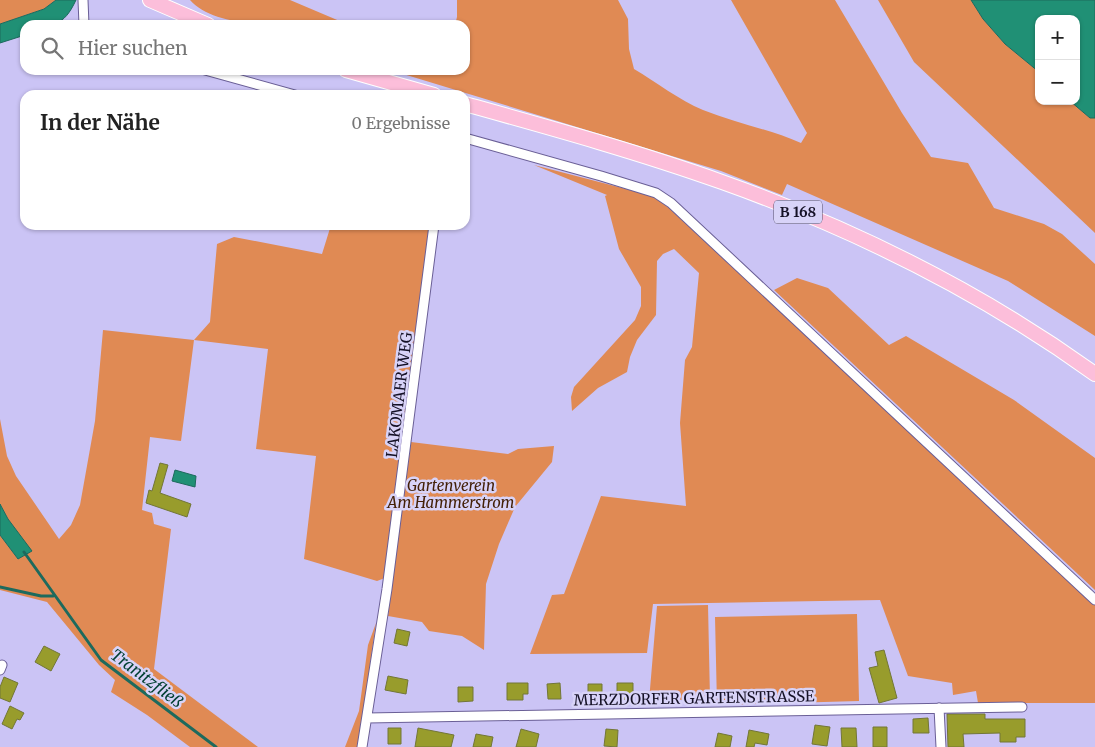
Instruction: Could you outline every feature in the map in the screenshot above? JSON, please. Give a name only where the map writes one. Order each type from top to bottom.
[{"type":"main road","points":[[150,0],[196,20]]},
{"type":"main road","points":[[364,75],[416,90]]},
{"type":"main road","name":"B 168","points":[[470,106],[712,179],[786,207],[886,251],[988,303],[1095,374]]},
{"type":"street","points":[[83,0],[84,20]]},
{"type":"street","points":[[223,75],[277,90]]},
{"type":"street","points":[[470,139],[656,193],[671,203],[1095,600]]},
{"type":"street","name":"LAKOMAER WEG","points":[[362,747],[387,589],[433,230]]},
{"type":"street","name":"MERZDORFER GARTENSTRASSE","points":[[367,718],[1022,707]]},
{"type":"street","points":[[939,708],[941,747]]},
{"type":"green space","points":[[0,0],[56,0],[44,9],[0,24]]},
{"type":"green space","points":[[190,0],[290,0],[337,20],[232,20],[203,11]]},
{"type":"green space","points":[[457,0],[618,0],[628,19],[629,49],[634,69],[676,96],[703,110],[801,143],[807,133],[731,0],[835,0],[902,113],[931,157],[968,163],[994,208],[1044,224],[1062,234],[1095,264],[1095,336],[1008,281],[787,184],[782,195],[721,171],[470,94],[470,90],[456,90],[406,75],[470,75],[470,20],[456,20]]},
{"type":"green space","points":[[878,0],[971,0],[983,19],[1005,44],[1035,69],[1035,105],[1075,105],[1090,118],[1095,118],[1095,233],[914,62]]},
{"type":"green space","points":[[534,165],[653,196],[669,208],[1095,605],[1095,703],[978,703],[976,691],[953,695],[952,683],[908,676],[880,600],[653,604],[647,653],[530,654],[552,595],[564,594],[601,496],[686,506],[680,423],[685,360],[692,347],[699,273],[674,249],[663,254],[657,261],[656,315],[637,340],[630,357],[627,372],[598,388],[572,411],[571,397],[574,387],[635,320],[641,306],[641,287],[619,249],[605,196],[607,195]]},
{"type":"green space","points":[[329,230],[429,230],[385,578],[377,581],[304,559],[316,456],[256,449],[268,349],[194,340],[210,322],[217,244],[234,237],[322,254]]},
{"type":"green space","points":[[797,278],[828,288],[889,345],[906,336],[1014,400],[1095,458],[1095,590],[774,290]]},
{"type":"green space","points":[[103,330],[194,340],[181,441],[150,437],[142,510],[152,513],[154,524],[171,529],[154,669],[258,747],[190,747],[147,715],[111,692],[115,680],[99,665],[47,602],[0,590],[0,535],[18,559],[31,551],[8,519],[0,504],[0,419],[7,456],[16,476],[59,539],[71,525],[80,505],[95,421]]},
{"type":"green space","name":"Gartenverein Am Hammerstrom","points":[[411,442],[508,454],[518,449],[554,446],[552,462],[515,507],[499,544],[486,584],[484,650],[462,636],[429,631],[422,622],[388,616]]},
{"type":"green space","points":[[708,605],[710,699],[649,701],[657,606]]},
{"type":"green space","points":[[857,614],[859,701],[717,705],[715,617]]},
{"type":"green space","points":[[376,623],[358,747],[345,747],[359,711],[368,645]]},
{"type":"shaded area","points":[[56,0],[76,0],[62,20],[20,20],[20,37],[0,43],[0,24],[44,9]]},
{"type":"shaded area","points":[[971,0],[1095,0],[1095,118],[1090,118],[1075,105],[1080,105],[1080,15],[1035,15],[1035,69],[1005,44],[983,19]]},
{"type":"shaded area","points":[[175,470],[196,476],[195,487],[172,481]]},
{"type":"shaded area","points":[[0,504],[8,519],[32,551],[18,559],[0,535]]},
{"type":"building","points":[[160,463],[168,465],[160,493],[191,504],[187,517],[146,503],[149,490],[152,491]]},
{"type":"building","points":[[397,629],[410,632],[407,646],[394,643]]},
{"type":"building","points":[[44,646],[60,654],[51,671],[35,662]]},
{"type":"building","points":[[884,650],[897,698],[879,703],[869,668],[878,666],[875,652]]},
{"type":"building","points":[[388,676],[408,680],[406,694],[385,690]]},
{"type":"building","points":[[4,677],[18,683],[10,702],[0,698],[0,687]]},
{"type":"building","points":[[507,683],[528,683],[528,694],[523,694],[523,700],[507,700]]},
{"type":"building","points":[[560,683],[561,699],[548,699],[547,684]]},
{"type":"building","points":[[617,683],[633,683],[633,699],[617,700]]},
{"type":"building","points":[[588,684],[602,684],[602,699],[588,699]]},
{"type":"building","points":[[458,687],[473,687],[473,701],[458,702]]},
{"type":"building","points":[[10,706],[24,713],[20,720],[17,719],[12,729],[2,724]]},
{"type":"building","points":[[947,714],[985,714],[985,719],[1025,719],[1025,737],[1016,737],[1016,742],[1000,742],[1000,733],[963,734],[964,747],[948,747]]},
{"type":"building","points":[[928,718],[929,733],[913,733],[913,719]]},
{"type":"building","points":[[815,725],[830,727],[827,746],[812,744]]},
{"type":"building","points":[[873,727],[887,727],[887,747],[873,747]]},
{"type":"building","points":[[388,728],[401,728],[401,744],[388,744]]},
{"type":"building","points":[[418,728],[454,735],[451,747],[415,747]]},
{"type":"building","points":[[841,728],[856,728],[857,747],[842,747]]},
{"type":"building","points":[[521,729],[539,734],[536,747],[516,747]]},
{"type":"building","points":[[606,729],[618,730],[617,747],[604,746]]},
{"type":"building","points":[[749,730],[769,734],[767,745],[755,743],[754,747],[746,747]]},
{"type":"building","points":[[718,733],[732,736],[730,747],[715,747]]},
{"type":"building","points":[[476,734],[493,737],[491,747],[473,747]]},
{"type":"waterway","name":"Tranitzfließ","points":[[24,552],[101,660],[216,747]]},
{"type":"waterway","name":"Tranitzfließ","points":[[0,587],[41,596],[53,596]]}]
